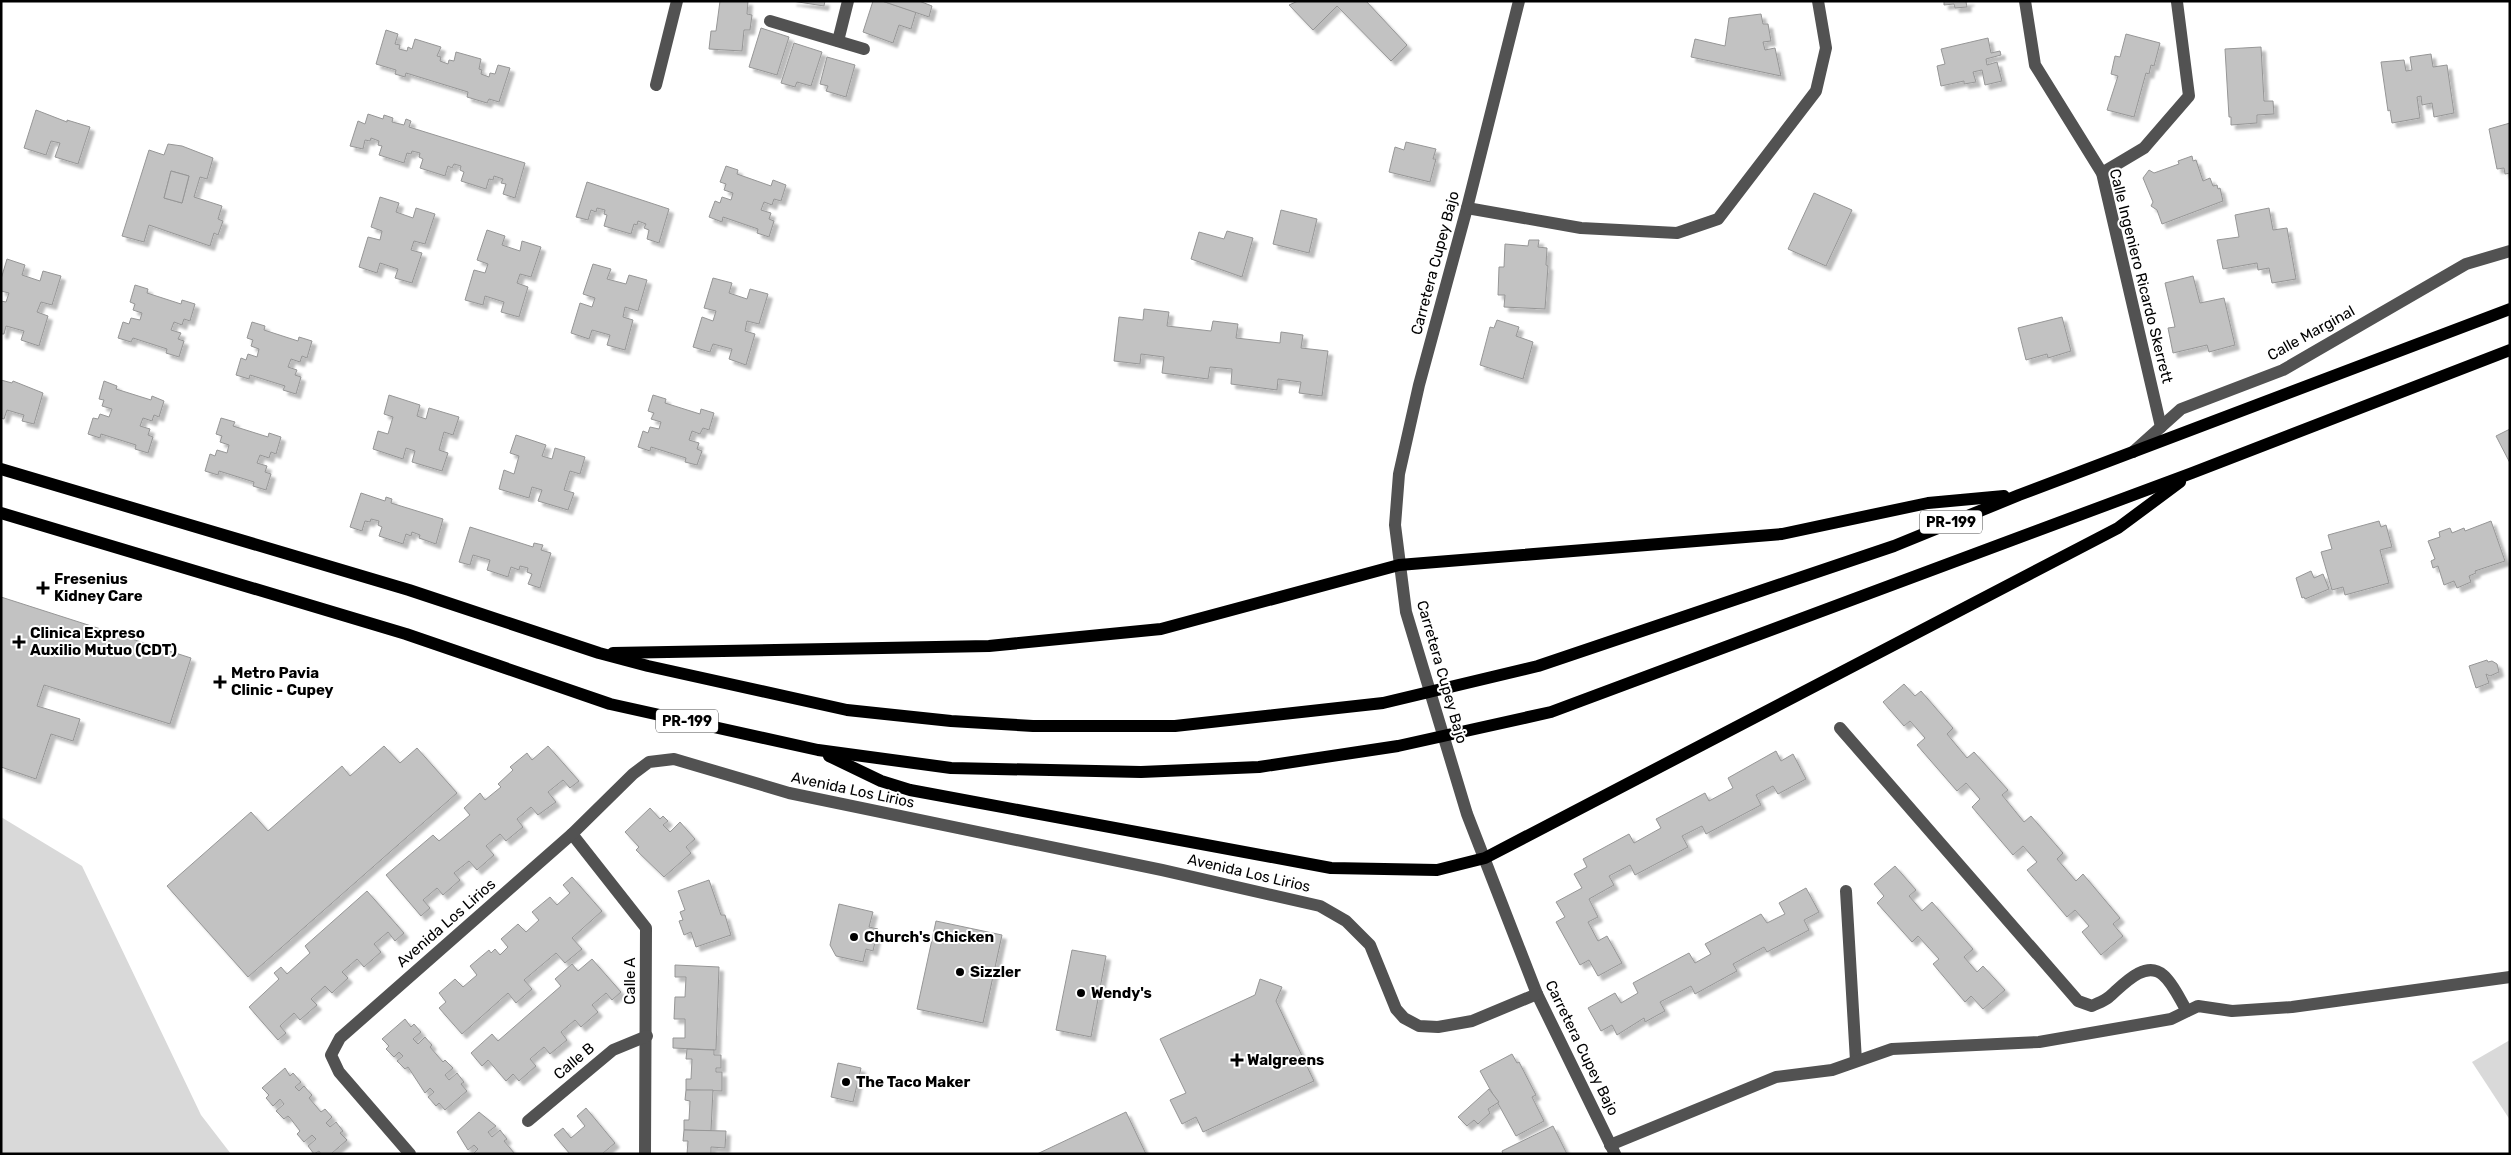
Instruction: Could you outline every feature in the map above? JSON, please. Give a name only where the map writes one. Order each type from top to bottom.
[{"type":"main road","name":"PR-199","points":[[1,469],[409,590],[599,653],[648,666],[847,710],[951,721],[1033,726],[1175,726],[1273,717],[1382,703],[1538,666],[1894,546],[2019,495],[2510,309]]},
{"type":"main road","name":"PR-199","points":[[1,513],[406,634],[610,704],[818,750],[951,768],[1141,772],[1259,767],[1398,746],[1551,712],[2192,473],[2510,350]]},
{"type":"main road","points":[[818,750],[881,781],[910,790],[1331,868],[1436,870],[1485,858],[2118,528],[2192,473]]},
{"type":"main road","points":[[599,653],[988,646],[1161,629],[1399,565],[1782,534],[1928,503],[2019,495]]},
{"type":"street","points":[[656,85],[677,1]]},
{"type":"street","points":[[838,41],[848,1]]},
{"type":"street","name":"Carretera Cupey Bajo","points":[[1519,1],[1467,208],[1418,385],[1399,474],[1394,525],[1406,612],[1467,814],[1537,994],[1613,1149]]},
{"type":"street","points":[[1467,208],[1581,228],[1677,233],[1718,219],[1816,91],[1826,48],[1818,1]]},
{"type":"street","name":"Calle Ingeniero Ricardo Skerrett","points":[[2025,1],[2035,65],[2102,173],[2161,427]]},
{"type":"street","points":[[2102,173],[2144,148],[2189,96],[2177,2]]},
{"type":"street","points":[[770,21],[864,49]]},
{"type":"street","name":"Calle Marginal","points":[[2133,452],[2181,409],[2283,370],[2466,264],[2510,251]]},
{"type":"street","points":[[1840,728],[2078,1000],[2092,1006],[2107,998],[2132,977],[2142,972],[2157,972],[2164,975],[2187,1011]]},
{"type":"street","name":"Avenida Los Lirios","points":[[410,1154],[339,1072],[331,1055],[340,1038],[572,834],[638,770],[649,762],[674,759],[789,793],[1162,870],[1320,906],[1346,921],[1370,945],[1396,1008],[1404,1018],[1419,1026],[1438,1027],[1472,1021],[1537,994]]},
{"type":"street","name":"Calle A","points":[[572,834],[646,928],[645,1154]]},
{"type":"street","points":[[1846,891],[1856,1062]]},
{"type":"street","points":[[1613,1149],[1776,1077],[1832,1070],[1892,1049],[2039,1042],[2171,1019],[2198,1006],[2232,1012],[2292,1007],[2510,977]]},
{"type":"street","name":"Calle B","points":[[528,1121],[613,1050],[647,1036]]},
{"type":"shaded area","points":[[1,817],[82,866],[201,1115],[231,1154],[1,1154]]},
{"type":"shaded area","points":[[2510,1040],[2510,1120],[2472,1062]]},
{"type":"building","points":[[720,1],[748,1],[747,14],[752,15],[750,30],[744,30],[742,51],[709,49],[711,31],[716,31]]},
{"type":"building","points":[[792,1],[825,1],[824,6]]},
{"type":"building","points":[[873,1],[882,1],[916,12],[911,29],[899,25],[893,43],[863,32]]},
{"type":"building","points":[[882,1],[919,1],[932,6],[929,17]]},
{"type":"building","points":[[1298,1],[1366,1],[1407,45],[1391,61],[1337,6],[1313,30],[1289,5]]},
{"type":"building","points":[[1944,1],[1970,1],[1966,2],[1967,7],[1955,8],[1954,4],[1944,5]]},
{"type":"building","points":[[1761,14],[1763,24],[1768,24],[1771,41],[1763,42],[1765,50],[1775,48],[1781,76],[1691,57],[1695,39],[1725,46],[1729,18]]},
{"type":"building","points":[[761,28],[789,37],[777,75],[749,67]]},
{"type":"building","points":[[386,30],[398,34],[395,44],[400,45],[399,49],[407,51],[408,47],[412,49],[415,39],[441,47],[437,56],[441,57],[440,61],[448,64],[449,60],[454,61],[456,52],[481,59],[479,69],[482,70],[481,74],[489,77],[490,73],[495,74],[498,65],[510,68],[499,102],[489,99],[487,103],[467,97],[468,92],[406,73],[405,77],[395,74],[396,70],[376,64]]},
{"type":"building","points":[[2126,34],[2160,43],[2154,66],[2151,65],[2149,74],[2146,73],[2134,117],[2107,110],[2118,76],[2111,74],[2115,56],[2120,57]]},
{"type":"building","points":[[1988,38],[1991,53],[2000,51],[2001,55],[1986,59],[1987,65],[1997,62],[2002,81],[1985,85],[1982,70],[1973,72],[1976,82],[1964,84],[1964,81],[1941,86],[1937,66],[1945,64],[1941,49]]},
{"type":"building","points":[[794,43],[822,52],[811,86],[797,82],[795,87],[781,83]]},
{"type":"building","points":[[2261,47],[2264,101],[2273,101],[2274,114],[2257,115],[2257,123],[2231,125],[2225,49]]},
{"type":"building","points":[[2431,54],[2433,67],[2447,65],[2454,113],[2434,117],[2432,103],[2422,105],[2421,96],[2417,97],[2420,118],[2392,123],[2390,110],[2388,111],[2381,62],[2404,60],[2406,71],[2412,70],[2410,57]]},
{"type":"building","points":[[827,57],[855,65],[846,97],[826,91],[828,86],[820,84]]},
{"type":"building","points":[[36,110],[67,122],[67,120],[90,127],[78,164],[55,157],[60,143],[51,141],[46,155],[24,148]]},
{"type":"building","points":[[368,114],[383,119],[384,115],[393,118],[392,122],[404,125],[406,119],[411,121],[409,127],[525,163],[515,198],[503,194],[506,184],[501,183],[503,179],[494,176],[493,180],[489,179],[486,189],[461,181],[464,172],[460,170],[461,166],[454,164],[452,168],[448,166],[445,176],[420,168],[423,159],[419,157],[420,153],[412,151],[411,154],[407,153],[404,163],[379,155],[382,146],[378,145],[379,141],[371,138],[370,141],[365,140],[363,149],[350,146],[358,121],[365,124]]},
{"type":"building","points":[[2510,123],[2510,173],[2505,174],[2504,168],[2497,169],[2489,129]]},
{"type":"building","points":[[1406,142],[1436,149],[1433,159],[1436,159],[1430,182],[1389,172],[1395,147],[1404,150]]},
{"type":"building","points":[[168,144],[182,146],[213,158],[207,179],[200,177],[194,197],[222,206],[218,219],[223,221],[218,235],[214,233],[210,246],[149,225],[144,242],[122,236],[149,150],[164,155]],"holes":[[[171,171],[189,176],[182,203],[164,198]]]},
{"type":"building","points":[[2192,156],[2193,161],[2196,160],[2203,181],[2210,178],[2213,186],[2217,185],[2218,189],[2220,188],[2223,201],[2162,224],[2157,210],[2151,206],[2153,202],[2143,178],[2149,170],[2154,173],[2179,164],[2178,161]]},
{"type":"building","points":[[726,166],[738,170],[737,174],[771,186],[773,180],[786,185],[781,201],[774,199],[772,205],[764,202],[761,210],[771,213],[769,219],[774,221],[769,237],[757,233],[758,229],[723,217],[722,222],[709,217],[715,201],[720,203],[722,197],[731,200],[733,193],[724,190],[726,184],[720,182]]},
{"type":"building","points":[[171,171],[189,176],[182,203],[164,198]]},
{"type":"building","points":[[587,182],[669,209],[659,243],[647,239],[649,230],[644,228],[646,224],[638,221],[637,225],[634,224],[631,234],[604,226],[607,215],[604,214],[605,210],[597,208],[596,212],[591,210],[588,220],[576,217]]},
{"type":"building","points":[[1814,193],[1852,210],[1826,266],[1788,249]]},
{"type":"building","points":[[380,197],[399,203],[396,212],[413,218],[416,208],[435,214],[425,244],[414,241],[411,250],[422,253],[412,283],[395,278],[398,269],[380,263],[377,273],[359,267],[368,237],[380,240],[382,231],[371,227]]},
{"type":"building","points":[[2269,208],[2273,230],[2287,228],[2296,279],[2272,283],[2269,268],[2258,270],[2257,263],[2223,269],[2217,240],[2239,237],[2235,215]]},
{"type":"building","points":[[1281,210],[1317,219],[1309,253],[1273,244]]},
{"type":"building","points":[[487,230],[505,236],[502,245],[520,251],[522,241],[541,247],[531,277],[520,274],[517,283],[528,287],[519,317],[501,312],[504,302],[485,296],[483,305],[465,300],[474,270],[485,273],[488,264],[477,260]]},
{"type":"building","points":[[1227,231],[1253,238],[1242,277],[1191,259],[1199,232],[1224,239]]},
{"type":"building","points":[[1529,240],[1539,240],[1538,247],[1547,248],[1546,265],[1548,266],[1545,309],[1504,307],[1505,295],[1498,295],[1499,267],[1504,267],[1505,244],[1528,246]]},
{"type":"building","points":[[7,259],[25,265],[22,275],[40,281],[43,271],[61,276],[52,305],[41,302],[37,312],[48,316],[39,346],[21,340],[24,331],[6,326],[4,334],[1,334],[1,301],[6,302],[9,293],[1,291],[1,279]]},
{"type":"building","points":[[593,264],[611,269],[607,279],[626,284],[629,275],[647,280],[638,311],[625,307],[623,317],[633,320],[625,350],[607,345],[610,335],[592,330],[589,339],[571,333],[580,303],[592,307],[595,298],[583,294]]},
{"type":"building","points":[[2193,276],[2200,303],[2224,298],[2235,345],[2209,352],[2207,345],[2173,353],[2168,328],[2175,327],[2165,283]]},
{"type":"building","points":[[713,278],[732,283],[729,293],[747,299],[750,289],[768,294],[759,324],[747,321],[745,331],[755,334],[746,365],[729,359],[732,349],[713,344],[710,352],[693,347],[702,317],[713,321],[716,311],[704,308]]},
{"type":"building","points":[[135,285],[148,289],[147,293],[181,304],[182,300],[195,304],[190,321],[184,319],[182,325],[174,322],[171,330],[181,333],[178,339],[184,341],[179,357],[166,353],[167,349],[133,338],[131,342],[118,338],[123,322],[129,324],[131,318],[140,320],[142,313],[133,310],[135,304],[130,302]]},
{"type":"building","points":[[1144,309],[1169,312],[1167,326],[1211,331],[1213,321],[1238,324],[1236,338],[1280,343],[1281,332],[1303,335],[1301,348],[1328,351],[1322,396],[1299,393],[1301,382],[1278,379],[1277,390],[1231,384],[1232,369],[1210,367],[1208,379],[1162,373],[1164,357],[1141,354],[1140,364],[1114,361],[1119,317],[1143,320]]},
{"type":"building","points":[[2062,317],[2071,351],[2048,358],[2047,354],[2026,360],[2018,328]]},
{"type":"building","points":[[1497,320],[1519,327],[1516,336],[1533,342],[1523,379],[1480,365],[1490,327],[1494,328]]},
{"type":"building","points":[[252,322],[265,326],[264,330],[298,341],[299,337],[312,341],[307,358],[302,356],[300,362],[291,359],[288,367],[297,370],[295,375],[301,377],[296,394],[283,390],[285,386],[250,375],[249,379],[236,375],[241,358],[246,360],[248,354],[257,357],[259,349],[251,346],[253,340],[247,338]]},
{"type":"building","points":[[1,380],[12,383],[13,381],[43,393],[34,424],[22,421],[24,415],[7,410],[4,419],[1,418]]},
{"type":"building","points":[[104,381],[117,386],[116,389],[151,400],[152,396],[164,401],[159,417],[154,415],[152,421],[143,418],[140,426],[150,429],[148,435],[153,437],[148,453],[135,449],[136,445],[101,434],[100,438],[88,434],[93,418],[98,419],[100,414],[109,417],[112,409],[102,406],[104,400],[99,399]]},
{"type":"building","points":[[389,395],[420,405],[417,416],[426,419],[429,408],[459,417],[453,435],[444,432],[439,450],[448,453],[442,471],[412,462],[415,451],[406,448],[403,459],[373,449],[378,431],[388,434],[393,417],[384,414]]},
{"type":"building","points":[[653,395],[666,399],[665,403],[700,414],[701,409],[714,413],[709,430],[703,428],[700,434],[692,431],[689,440],[699,443],[697,449],[702,451],[697,465],[685,462],[686,458],[651,447],[650,451],[638,447],[643,431],[648,433],[650,427],[659,429],[661,422],[651,419],[654,413],[648,411]]},
{"type":"building","points":[[221,418],[235,422],[233,426],[268,437],[269,433],[281,437],[276,454],[271,452],[269,458],[260,455],[257,463],[267,466],[265,472],[271,474],[266,490],[253,486],[254,482],[219,471],[218,475],[205,471],[210,454],[215,456],[217,450],[227,453],[229,445],[220,442],[222,436],[216,434]]},
{"type":"building","points":[[2510,429],[2510,463],[2496,436]]},
{"type":"building","points":[[516,435],[546,445],[542,456],[552,459],[555,448],[585,457],[580,474],[570,471],[564,490],[574,493],[568,510],[538,501],[542,490],[532,487],[529,498],[499,489],[504,470],[514,474],[519,456],[510,453]]},
{"type":"building","points":[[361,493],[385,501],[386,497],[392,499],[391,503],[443,519],[436,544],[419,538],[420,535],[412,532],[411,536],[406,534],[403,544],[379,536],[382,527],[378,525],[379,521],[371,519],[370,522],[365,521],[362,531],[350,527]]},
{"type":"building","points":[[2379,521],[2381,527],[2386,525],[2392,547],[2380,550],[2389,583],[2345,595],[2343,587],[2332,590],[2321,552],[2332,549],[2328,535]]},
{"type":"building","points":[[2491,521],[2505,561],[2475,571],[2476,573],[2469,576],[2471,582],[2457,588],[2454,581],[2444,585],[2438,566],[2433,568],[2431,561],[2435,559],[2428,541],[2440,537],[2439,532],[2450,528],[2452,533],[2464,528],[2465,531]]},
{"type":"building","points":[[470,527],[533,547],[534,543],[543,545],[541,550],[551,553],[540,588],[528,584],[532,574],[527,572],[528,568],[520,566],[519,570],[511,567],[508,577],[487,570],[490,560],[473,555],[470,565],[459,562]]},
{"type":"building","points":[[2311,571],[2314,578],[2323,574],[2329,589],[2305,599],[2304,597],[2302,598],[2296,578]]},
{"type":"building","points":[[1,597],[191,658],[170,724],[44,685],[37,706],[80,719],[73,741],[51,734],[36,779],[1,767]]},
{"type":"building","points":[[2487,660],[2497,664],[2499,672],[2490,676],[2486,674],[2489,683],[2476,688],[2469,666]]},
{"type":"building","points":[[1904,684],[1915,696],[1921,691],[1953,728],[1947,734],[1967,758],[1974,752],[2008,790],[2002,795],[2024,822],[2031,816],[2063,853],[2057,859],[2076,881],[2083,874],[2120,918],[2113,924],[2123,936],[2101,955],[2082,932],[2089,926],[2075,910],[2067,917],[2027,870],[2037,862],[2023,846],[2013,855],[1972,807],[1980,799],[1966,783],[1957,791],[1917,745],[1925,738],[1910,721],[1904,726],[1883,702]]},
{"type":"building","points":[[384,746],[400,763],[417,748],[457,793],[248,977],[167,886],[251,812],[268,831],[342,766],[350,776]]},
{"type":"building","points":[[548,746],[579,781],[570,788],[563,780],[548,792],[556,802],[538,815],[531,807],[517,819],[523,827],[506,841],[500,834],[486,846],[494,855],[477,870],[469,861],[454,873],[460,880],[443,895],[437,888],[423,900],[430,908],[421,916],[386,875],[433,835],[439,841],[470,815],[464,808],[480,793],[485,800],[501,787],[498,784],[513,770],[510,767],[527,753],[532,760]]},
{"type":"building","points":[[1776,751],[1781,761],[1793,754],[1806,779],[1778,794],[1773,786],[1756,795],[1761,805],[1706,834],[1702,826],[1682,836],[1688,847],[1635,875],[1630,865],[1609,876],[1614,885],[1589,899],[1598,917],[1588,922],[1598,941],[1607,936],[1622,963],[1598,976],[1589,960],[1580,965],[1556,922],[1565,917],[1556,902],[1582,888],[1574,874],[1587,867],[1583,859],[1629,834],[1634,843],[1661,828],[1656,819],[1705,793],[1709,801],[1733,788],[1728,778]]},
{"type":"building","points":[[650,808],[660,819],[663,816],[668,821],[663,825],[670,832],[680,822],[695,839],[686,847],[691,853],[664,877],[636,850],[639,847],[625,832]]},
{"type":"building","points":[[1895,866],[1916,890],[1909,896],[1922,911],[1932,902],[1973,949],[1964,957],[1977,972],[1983,966],[2005,990],[1983,1009],[1971,996],[1965,1002],[1933,964],[1939,959],[1918,936],[1912,942],[1877,903],[1884,896],[1874,884]]},
{"type":"building","points":[[572,877],[602,911],[572,938],[582,949],[565,963],[556,953],[524,980],[532,989],[516,1003],[508,993],[462,1034],[439,1008],[446,1002],[439,993],[455,979],[463,987],[477,975],[470,966],[489,950],[491,953],[495,949],[500,955],[508,947],[501,939],[518,924],[526,932],[539,920],[532,912],[550,897],[557,905],[570,893],[563,885]]},
{"type":"building","points":[[709,880],[721,915],[725,915],[731,935],[696,947],[691,932],[684,935],[679,921],[683,920],[680,912],[685,910],[678,891]]},
{"type":"building","points":[[1806,888],[1819,912],[1804,920],[1809,930],[1767,952],[1764,947],[1733,964],[1737,971],[1695,994],[1691,986],[1660,1002],[1665,1011],[1645,1022],[1644,1018],[1617,1035],[1612,1025],[1601,1031],[1588,1008],[1615,993],[1621,1003],[1638,993],[1633,983],[1689,953],[1695,963],[1711,954],[1705,944],[1761,914],[1767,923],[1785,914],[1779,903]]},
{"type":"building","points":[[367,891],[404,933],[395,941],[388,932],[374,944],[381,952],[364,967],[357,959],[342,972],[348,978],[332,993],[325,986],[311,999],[317,1005],[300,1020],[294,1013],[280,1026],[286,1033],[278,1040],[249,1007],[279,979],[274,973],[281,967],[287,974],[310,953],[305,946]]},
{"type":"building","name":"Church's Chicken","points":[[839,904],[873,912],[869,927],[878,929],[873,951],[866,949],[863,962],[836,956],[830,945]]},
{"type":"building","name":"Sizzler","points":[[936,921],[1002,935],[983,1023],[917,1009]]},
{"type":"building","name":"Wendy's","points":[[1072,950],[1106,956],[1091,1037],[1056,1030]]},
{"type":"building","points":[[592,959],[621,992],[612,1000],[606,993],[592,1005],[598,1012],[581,1027],[575,1020],[561,1032],[567,1040],[550,1054],[544,1047],[530,1059],[536,1066],[519,1081],[513,1074],[506,1081],[488,1060],[482,1066],[471,1053],[492,1034],[498,1041],[561,986],[555,979],[572,964],[578,971]]},
{"type":"building","points":[[675,965],[719,967],[716,1050],[673,1048],[673,1038],[685,1038],[685,1019],[674,1019],[675,997],[685,997],[686,977],[675,977]]},
{"type":"building","name":"Walgreens","points":[[1260,979],[1282,987],[1276,1001],[1314,1081],[1203,1132],[1196,1117],[1182,1124],[1170,1100],[1186,1093],[1160,1039],[1255,995]]},
{"type":"building","points":[[405,1019],[411,1027],[414,1024],[421,1032],[413,1039],[418,1044],[425,1037],[432,1045],[430,1047],[443,1062],[445,1060],[453,1068],[445,1075],[449,1080],[457,1073],[464,1082],[461,1084],[467,1091],[445,1110],[439,1103],[436,1106],[428,1097],[434,1092],[430,1088],[425,1093],[408,1067],[405,1069],[397,1061],[403,1056],[399,1052],[394,1057],[386,1049],[389,1046],[382,1039]]},
{"type":"building","points":[[687,1049],[714,1050],[714,1055],[721,1055],[721,1068],[716,1068],[716,1072],[722,1072],[722,1091],[686,1090],[686,1079],[691,1079],[692,1059],[686,1059]]},
{"type":"building","points":[[1512,1054],[1517,1063],[1519,1062],[1536,1095],[1532,1097],[1544,1121],[1516,1136],[1480,1071]]},
{"type":"building","name":"The Taco Maker","points":[[838,1063],[861,1068],[853,1102],[831,1097]]},
{"type":"building","points":[[285,1068],[290,1076],[293,1073],[301,1082],[295,1087],[299,1091],[304,1086],[312,1095],[309,1098],[321,1112],[325,1109],[332,1117],[326,1123],[330,1127],[336,1122],[343,1131],[340,1133],[347,1140],[331,1154],[321,1154],[319,1151],[314,1154],[308,1146],[316,1139],[312,1135],[304,1142],[297,1134],[300,1131],[290,1118],[288,1116],[284,1119],[276,1111],[284,1104],[280,1099],[273,1106],[266,1098],[269,1095],[262,1088]]},
{"type":"building","points":[[1489,1089],[1499,1102],[1488,1109],[1490,1113],[1478,1124],[1474,1120],[1467,1126],[1458,1117]]},
{"type":"building","points":[[686,1090],[713,1090],[711,1131],[684,1130],[684,1120],[689,1120],[690,1101],[685,1100]]},
{"type":"building","points":[[586,1108],[615,1143],[602,1154],[570,1154],[554,1135],[563,1128],[571,1138],[585,1126],[577,1116]]},
{"type":"building","points":[[479,1112],[496,1126],[488,1132],[492,1137],[500,1130],[507,1139],[504,1141],[515,1154],[473,1154],[478,1149],[474,1145],[468,1150],[457,1132]]},
{"type":"building","points":[[1126,1112],[1146,1154],[1037,1154]]},
{"type":"building","points":[[1553,1126],[1567,1154],[1503,1154],[1502,1151]]},
{"type":"building","points":[[684,1130],[726,1131],[725,1148],[711,1147],[711,1154],[687,1154],[688,1141],[683,1141]]},
{"type":"place","name":"Fresenius Kidney Care","points":[[43,588]]},
{"type":"place","name":"Clinica Expreso Auxilio Mutuo (CDT)","points":[[19,642]]},
{"type":"place","name":"Metro Pavia Clinic - Cupey","points":[[220,682]]},
{"type":"place","name":"Church's Chicken","points":[[854,937]]},
{"type":"place","name":"Sizzler","points":[[960,972]]},
{"type":"place","name":"Wendy's","points":[[1081,993]]},
{"type":"place","name":"Walgreens","points":[[1237,1060]]},
{"type":"place","name":"The Taco Maker","points":[[846,1082]]}]
